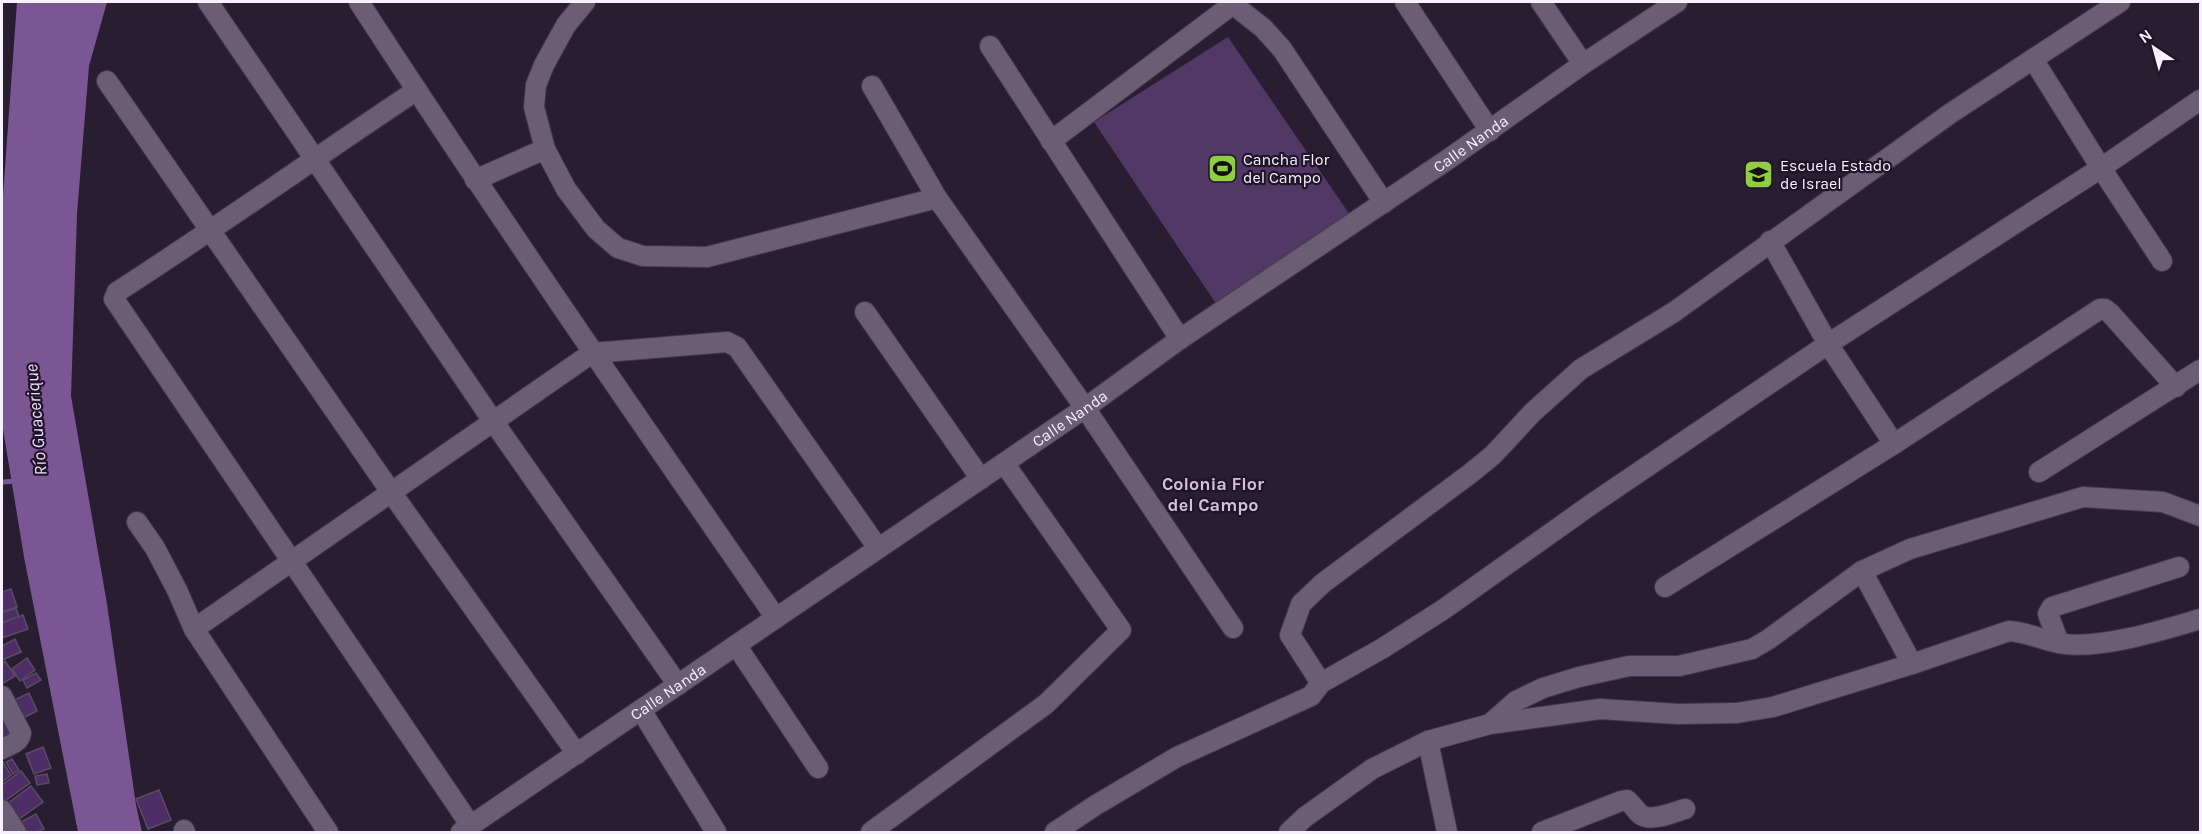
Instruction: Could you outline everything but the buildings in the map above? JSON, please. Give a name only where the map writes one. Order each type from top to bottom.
[{"type":"street","points":[[208,2],[493,421],[678,685]]},
{"type":"street","points":[[359,2],[592,353],[776,618]]},
{"type":"street","points":[[585,2],[566,25],[544,65],[536,85],[534,107],[545,149],[566,189],[596,229],[618,248],[643,256],[707,257],[937,198]]},
{"type":"street","points":[[1405,2],[1490,131]]},
{"type":"street","points":[[1541,2],[1583,64]]},
{"type":"street","name":"Calle Nanda","points":[[466,829],[1085,408],[1180,339],[1384,203],[1583,64],[1677,2]]},
{"type":"street","points":[[1321,683],[1290,635],[1301,604],[1323,584],[1398,530],[1486,461],[1539,407],[1581,369],[1674,312],[1951,113],[2120,2]]},
{"type":"street","points":[[1051,141],[1232,3],[1263,28],[1282,49],[1384,203]]},
{"type":"street","points":[[990,46],[1180,339]]},
{"type":"street","points":[[2033,58],[2162,261]]},
{"type":"street","points":[[107,81],[391,492],[577,754]]},
{"type":"street","points":[[872,86],[937,198],[1085,408],[1233,628]]},
{"type":"street","points":[[417,90],[212,231],[117,292],[114,299],[292,561],[466,829]]},
{"type":"street","points":[[1055,832],[1177,757],[1311,696],[1321,683],[1383,648],[1443,609],[1589,506],[1828,344],[2101,168],[2200,100]]},
{"type":"street","points":[[475,180],[545,149]]},
{"type":"street","points":[[1770,242],[1828,344],[1894,444]]},
{"type":"street","points":[[1665,587],[1894,444],[2100,309],[2105,309],[2110,313],[2176,387]]},
{"type":"street","points":[[866,312],[981,478]]},
{"type":"street","points":[[194,629],[592,353],[728,342],[737,347],[879,548]]},
{"type":"street","points":[[2039,472],[2200,370]]},
{"type":"street","points":[[871,832],[1046,704],[1121,630],[1004,463]]},
{"type":"street","points":[[1490,724],[1516,701],[1543,688],[1579,677],[1629,666],[1678,666],[1752,649],[1862,571],[1910,549],[2083,497],[2163,502],[2200,516]]},
{"type":"street","points":[[137,522],[155,548],[194,629],[328,832]]},
{"type":"street","points":[[2059,644],[2048,614],[2052,607],[2179,567]]},
{"type":"street","points":[[1862,571],[1912,664]]},
{"type":"street","points":[[1295,830],[1305,817],[1372,769],[1428,741],[1490,724],[1600,709],[1678,714],[1737,713],[1773,707],[1912,664],[2009,630],[2022,631],[2059,644],[2087,645],[2163,631],[2200,619]]},
{"type":"street","points":[[736,645],[818,768]]},
{"type":"street","points":[[2,696],[21,733],[18,741],[2,749]]},
{"type":"street","points":[[641,710],[716,832]]},
{"type":"street","points":[[1428,741],[1447,832]]},
{"type":"street","points":[[1542,832],[1627,800],[1646,816],[1657,816],[1685,809]]},
{"type":"street","points":[[2,810],[16,832]]},
{"type":"shaded area","name":"Cancha Flor del Campo","points":[[1228,37],[1350,215],[1219,308],[1094,122]]},
{"type":"water","name":"Río Guacerique","points":[[17,2],[107,2],[89,66],[77,214],[71,396],[107,604],[136,805],[142,832],[78,832],[24,557],[2,423],[2,209]]},
{"type":"waterway","points":[[2,482],[18,481]]},
{"type":"place","name":"Cancha Flor del Campo","points":[[1222,168]]},
{"type":"place","name":"Escuela Estado de Israel","points":[[1759,174]]},
{"type":"district","name":"Colonia Flor del Campo","points":[[1213,494]]}]
